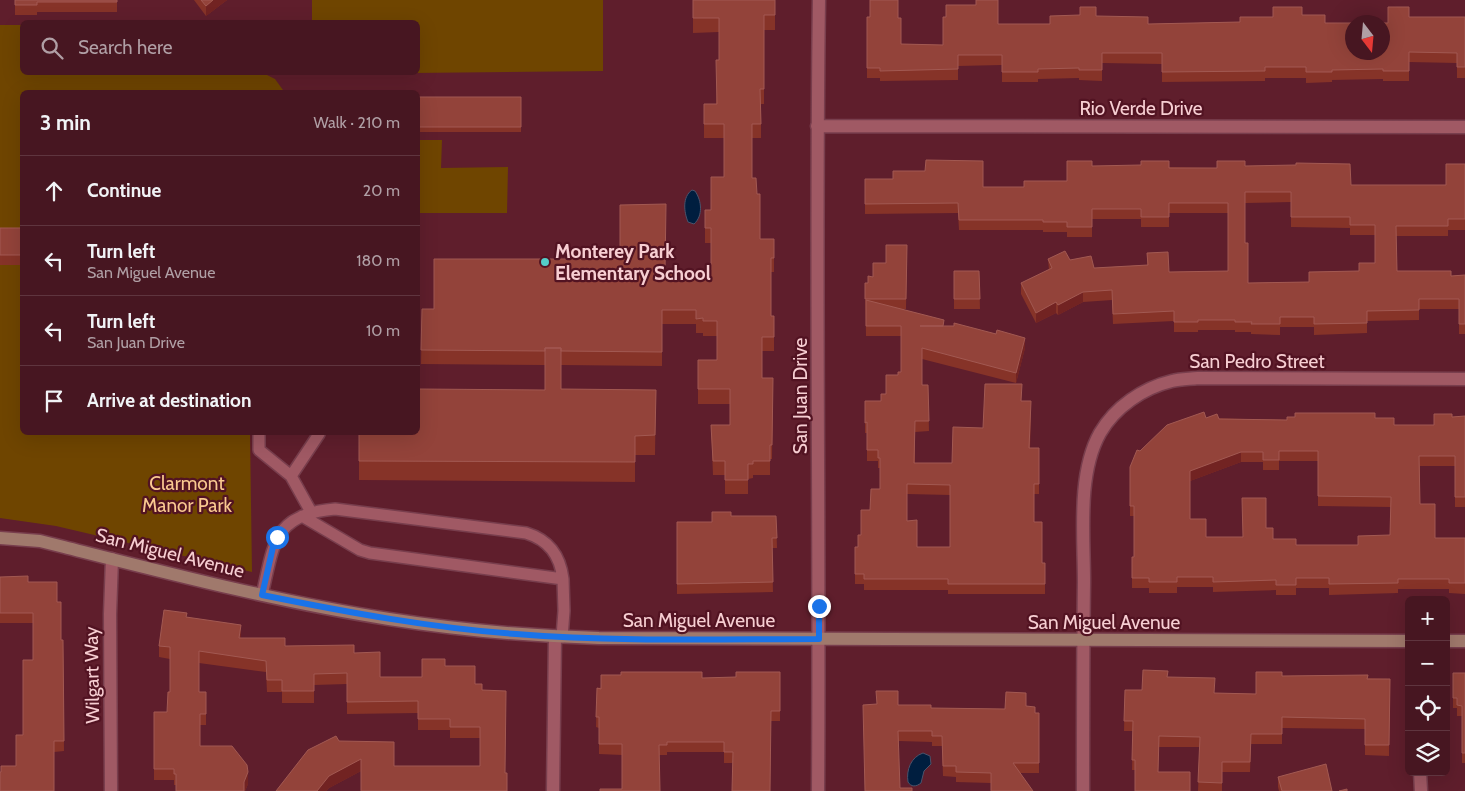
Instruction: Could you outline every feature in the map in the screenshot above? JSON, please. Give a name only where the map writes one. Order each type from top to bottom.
[{"type":"street","name":"San Juan Drive","points":[[818,791],[819,0]]},
{"type":"street","name":"Rio Verde Drive","points":[[818,126],[1465,127]]},
{"type":"street","name":"San Pedro Street","points":[[1083,791],[1086,476],[1091,453],[1101,432],[1114,414],[1128,401],[1148,389],[1172,381],[1198,378],[1465,379]]},
{"type":"street","name":"San Miguel Avenue","points":[[0,538],[40,542],[262,595],[390,619],[489,632],[559,637],[1083,641],[1405,641]]},
{"type":"street","name":"Wilgart Way","points":[[111,791],[110,614],[112,559]]},
{"type":"street","points":[[553,791],[559,637]]},
{"type":"street","points":[[1450,641],[1465,641]]},
{"type":"street","points":[[1420,776],[1420,791]]},
{"type":"lane","points":[[259,435],[259,450],[291,476],[306,514],[360,550],[370,553],[563,579]]},
{"type":"lane","points":[[291,476],[318,435]]},
{"type":"lane","points":[[262,595],[277,537],[289,524],[306,514],[335,508],[526,533],[543,541],[555,552],[562,568],[559,637]]},
{"type":"green space","points":[[312,0],[603,0],[603,71],[420,73],[420,20],[312,20]]},
{"type":"green space","name":"Clarmont Manor Park","points":[[0,25],[20,25],[20,75],[267,75],[275,79],[283,90],[20,90],[20,435],[250,435],[252,572],[56,526],[0,518]]},
{"type":"green space","points":[[420,140],[442,140],[441,168],[508,167],[507,213],[420,213]]},
{"type":"water","points":[[692,190],[695,191],[700,204],[699,217],[694,224],[688,222],[685,209],[685,201]]},
{"type":"water","points":[[923,753],[930,756],[931,764],[924,771],[921,783],[912,786],[908,782],[910,764]]},
{"type":"building","points":[[15,0],[117,0],[117,2],[37,2],[37,5],[15,5]]},
{"type":"building","points":[[201,0],[213,0],[206,6]]},
{"type":"building","points":[[693,0],[775,0],[775,15],[764,15],[764,89],[760,89],[761,124],[752,124],[752,178],[756,178],[757,194],[760,194],[760,239],[774,239],[774,258],[771,258],[771,316],[774,316],[774,337],[762,337],[762,378],[773,378],[772,445],[770,445],[770,461],[753,461],[753,464],[748,464],[748,480],[725,480],[725,461],[713,461],[711,425],[730,425],[730,389],[698,389],[698,360],[717,360],[717,321],[703,321],[703,318],[696,319],[696,310],[662,310],[662,352],[561,351],[561,348],[545,348],[545,351],[421,350],[422,309],[434,309],[434,259],[620,259],[620,205],[666,204],[665,271],[711,270],[711,228],[705,228],[705,210],[711,210],[711,177],[724,177],[724,124],[704,124],[704,104],[717,104],[716,60],[719,60],[719,18],[693,18]]},
{"type":"building","points":[[870,0],[898,0],[898,18],[901,18],[901,44],[943,45],[943,17],[946,17],[946,5],[976,5],[976,0],[998,0],[998,24],[1050,24],[1050,16],[1080,15],[1080,7],[1096,7],[1096,16],[1148,17],[1148,24],[1240,22],[1240,17],[1273,17],[1273,7],[1302,7],[1302,15],[1325,15],[1325,23],[1345,23],[1345,60],[1390,60],[1390,15],[1388,15],[1388,7],[1409,7],[1409,17],[1465,17],[1465,67],[1457,67],[1457,53],[1409,52],[1409,71],[1383,71],[1383,69],[1306,72],[1306,67],[1265,67],[1265,71],[1162,72],[1162,53],[1102,53],[1102,70],[1079,70],[1079,68],[1038,69],[1038,72],[1002,72],[1002,55],[958,55],[958,69],[880,71],[880,68],[867,68],[867,17],[870,17]]},
{"type":"building","points":[[420,97],[521,97],[521,127],[420,127]]},
{"type":"building","points":[[926,160],[983,161],[983,187],[1024,187],[1024,181],[1067,181],[1067,161],[1092,161],[1092,166],[1141,165],[1141,161],[1169,161],[1169,168],[1217,168],[1217,161],[1245,161],[1245,166],[1296,165],[1296,163],[1350,164],[1351,185],[1446,185],[1446,164],[1465,164],[1465,219],[1448,219],[1448,226],[1396,226],[1397,271],[1451,271],[1451,276],[1465,275],[1465,324],[1459,324],[1459,299],[1419,299],[1419,310],[1367,311],[1367,323],[1314,324],[1314,317],[1280,317],[1280,324],[1251,324],[1252,322],[1235,322],[1235,320],[1174,322],[1174,311],[1113,314],[1112,290],[1083,292],[1058,305],[1056,302],[1036,313],[1021,283],[1052,268],[1048,259],[1065,251],[1070,260],[1091,256],[1094,268],[1148,265],[1147,253],[1168,252],[1169,272],[1228,271],[1228,203],[1169,203],[1169,217],[1141,217],[1141,209],[1092,209],[1092,227],[1067,227],[1067,222],[1043,222],[1043,220],[959,220],[958,203],[865,204],[865,179],[893,179],[893,171],[925,171]],"holes":[[[1245,192],[1291,192],[1291,217],[1350,217],[1350,225],[1375,225],[1375,263],[1359,263],[1359,271],[1309,272],[1309,282],[1248,283],[1248,243],[1245,243]]]},
{"type":"building","points":[[0,228],[20,228],[20,255],[0,255]]},
{"type":"building","points":[[886,245],[907,245],[906,299],[865,299],[865,283],[868,283],[868,276],[873,277],[873,263],[886,263]]},
{"type":"building","points":[[954,271],[979,271],[980,299],[954,299]]},
{"type":"building","points":[[866,300],[944,320],[943,326],[954,326],[954,323],[996,334],[997,330],[1025,338],[1016,373],[922,348],[922,385],[928,385],[929,421],[915,421],[914,463],[952,463],[953,427],[983,428],[985,384],[1022,384],[1021,401],[1031,401],[1029,448],[1039,448],[1039,484],[1034,484],[1034,522],[1042,522],[1042,563],[1045,563],[1045,584],[948,584],[948,579],[864,579],[864,574],[855,574],[855,547],[858,547],[858,535],[861,535],[861,510],[870,510],[871,489],[880,489],[880,458],[878,458],[878,450],[867,450],[865,401],[881,401],[881,394],[886,394],[886,375],[898,375],[898,372],[901,372],[901,326],[866,326]],"holes":[[[907,484],[950,485],[950,547],[917,547],[917,520],[907,521]]]},
{"type":"building","points":[[545,348],[561,348],[561,389],[656,390],[655,435],[635,436],[635,462],[359,461],[359,435],[420,435],[420,389],[545,390]]},
{"type":"building","points":[[1204,412],[1206,418],[1217,414],[1219,419],[1287,420],[1287,417],[1295,417],[1295,413],[1375,413],[1375,418],[1394,418],[1394,425],[1434,425],[1434,414],[1452,414],[1452,417],[1465,416],[1465,497],[1455,497],[1455,456],[1419,456],[1420,504],[1435,504],[1435,538],[1465,538],[1465,583],[1449,583],[1449,579],[1398,579],[1398,583],[1329,584],[1329,578],[1296,578],[1296,585],[1276,585],[1276,580],[1213,582],[1213,577],[1177,577],[1177,582],[1149,582],[1149,578],[1132,578],[1134,506],[1130,506],[1130,467],[1137,450],[1140,451],[1167,425]],"holes":[[[1279,451],[1318,451],[1318,496],[1391,497],[1390,535],[1358,536],[1358,545],[1296,545],[1296,539],[1273,539],[1273,528],[1266,528],[1266,498],[1242,498],[1243,537],[1206,537],[1206,519],[1190,519],[1190,471],[1241,452],[1263,452],[1263,460],[1279,460]]]},
{"type":"building","points":[[712,512],[731,512],[731,516],[776,516],[777,538],[772,538],[773,582],[677,584],[677,522],[712,522]]},
{"type":"building","points":[[28,576],[28,582],[57,582],[57,602],[61,602],[61,640],[63,640],[64,741],[54,741],[54,791],[0,791],[1,766],[16,766],[16,735],[23,735],[23,660],[33,660],[33,613],[0,613],[0,577]]},
{"type":"building","points":[[164,610],[187,613],[186,617],[241,625],[239,638],[285,638],[285,646],[354,645],[354,653],[380,652],[380,677],[422,677],[422,659],[445,659],[445,666],[475,666],[475,684],[482,684],[482,690],[506,691],[505,773],[507,773],[507,791],[361,791],[361,759],[329,776],[317,791],[276,791],[308,750],[336,736],[339,741],[394,742],[394,766],[480,766],[480,727],[450,727],[450,719],[418,719],[418,701],[347,702],[347,673],[314,674],[314,691],[282,691],[282,680],[267,680],[266,661],[199,651],[199,692],[206,692],[206,714],[200,714],[200,746],[232,746],[247,765],[248,772],[244,782],[244,791],[176,791],[176,774],[174,774],[174,769],[154,769],[154,712],[167,712],[168,692],[170,692],[170,647],[159,646]]},
{"type":"building","points":[[1143,670],[1168,671],[1167,677],[1215,678],[1214,693],[1256,694],[1256,672],[1282,672],[1282,676],[1368,675],[1367,679],[1390,679],[1389,745],[1365,745],[1365,719],[1282,717],[1282,734],[1251,734],[1250,762],[1222,762],[1222,783],[1198,782],[1200,737],[1159,736],[1158,772],[1190,772],[1190,791],[1135,791],[1135,760],[1132,760],[1133,721],[1124,721],[1125,690],[1142,690]]},
{"type":"building","points":[[621,672],[702,672],[702,678],[736,677],[736,672],[780,672],[780,711],[771,711],[770,791],[732,791],[733,752],[724,752],[724,742],[667,742],[667,745],[659,745],[660,791],[600,791],[600,789],[622,789],[622,744],[599,744],[599,717],[596,717],[597,688],[601,689],[601,675],[621,675]]},
{"type":"building","points":[[1453,673],[1465,673],[1465,753],[1462,753],[1462,706],[1457,705],[1457,698],[1453,698]]},
{"type":"building","points":[[876,691],[898,691],[898,705],[931,705],[931,708],[1005,709],[1006,692],[1026,693],[1026,706],[1035,707],[1035,713],[1039,713],[1039,763],[1013,763],[1033,791],[991,791],[991,773],[956,772],[956,766],[943,766],[942,736],[932,736],[932,731],[898,731],[900,788],[912,788],[912,791],[865,791],[863,705],[877,704]]},
{"type":"building","points":[[1326,764],[1332,791],[1282,791],[1278,777]]},
{"type":"place","name":"Monterey Park Elementary School","points":[[545,262]]},
{"type":"route","points":[[277,537],[262,595],[338,611],[444,627],[555,637],[819,639],[819,606]]}]
